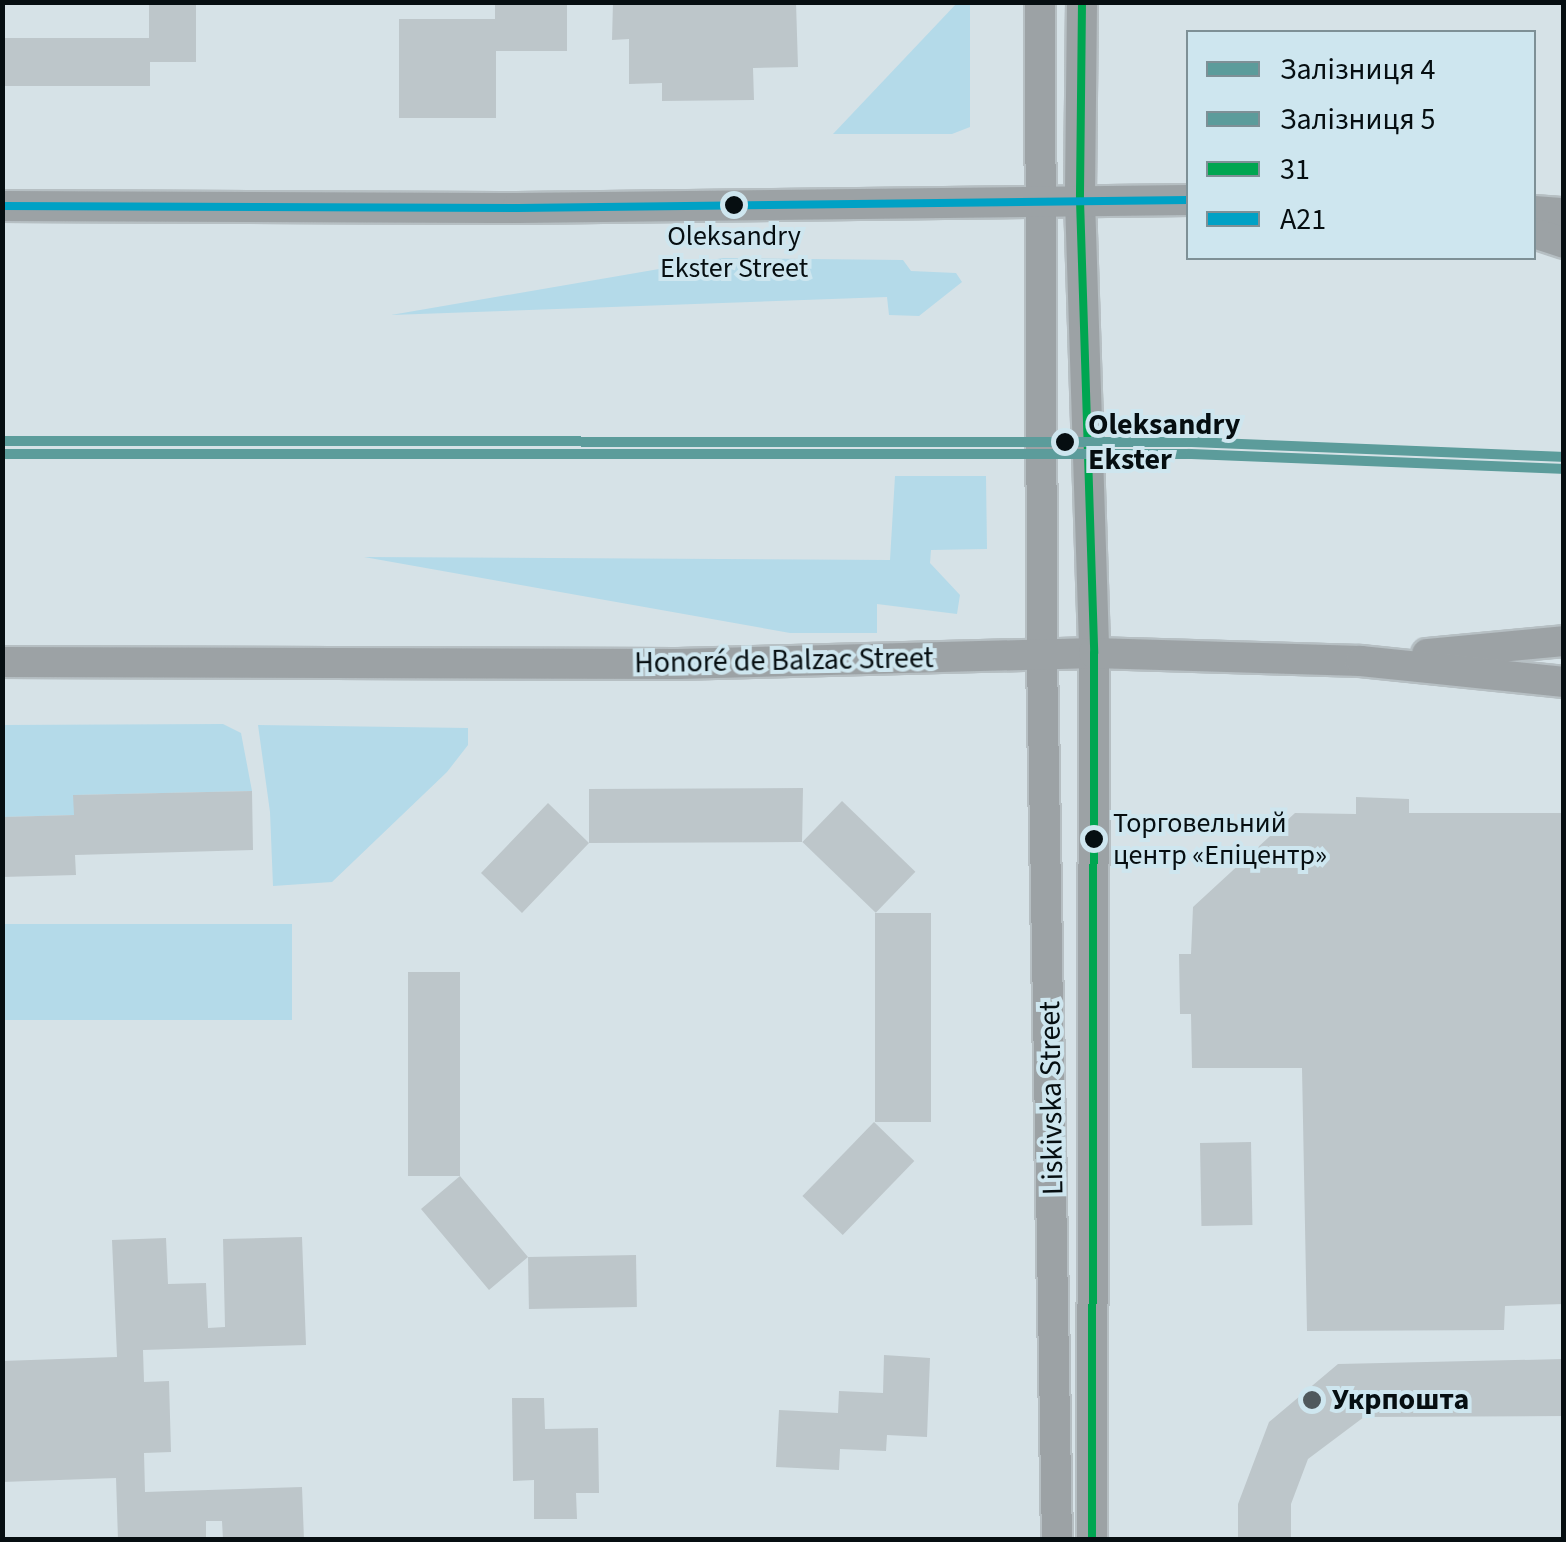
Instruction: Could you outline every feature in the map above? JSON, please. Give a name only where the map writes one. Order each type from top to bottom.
[{"type":"street","points":[[1038,200],[1040,2]]},
{"type":"street","points":[[1080,200],[1082,2]]},
{"type":"street","name":"Liskivska Street","points":[[1038,200],[1056,1540]]},
{"type":"street","name":"Liskivska Street","points":[[1080,200],[1094,653],[1092,1540]]},
{"type":"street","points":[[2,206],[517,208],[1186,200]]},
{"type":"street","points":[[1536,211],[1564,213]]},
{"type":"street","points":[[1536,233],[1564,243]]},
{"type":"street","points":[[1362,660],[1564,641]]},
{"type":"street","name":"Honoré de Balzac Street","points":[[2,662],[678,664],[1094,653],[1362,660],[1564,682]]},
{"type":"shaded area","points":[[957,3],[970,3],[970,127],[952,134],[833,134]]},
{"type":"shaded area","points":[[723,258],[903,260],[911,271],[956,273],[962,282],[919,316],[889,315],[887,297],[391,315]]},
{"type":"shaded area","points":[[895,476],[986,476],[987,549],[931,550],[930,563],[960,595],[957,614],[877,604],[877,633],[790,633],[364,557],[890,560]]},
{"type":"shaded area","points":[[223,724],[241,733],[252,791],[74,795],[74,815],[3,817],[2,725]]},
{"type":"shaded area","points":[[258,725],[468,728],[468,745],[447,772],[332,882],[273,886],[270,812]]},
{"type":"shaded area","points":[[3,924],[292,924],[292,1020],[3,1020]]},
{"type":"building","points":[[149,2],[196,2],[196,62],[150,62],[150,86],[2,86],[2,38],[149,38]]},
{"type":"building","points":[[495,2],[567,2],[567,51],[496,51],[496,118],[399,118],[399,19],[495,19]]},
{"type":"building","points":[[613,2],[796,2],[798,67],[753,68],[754,100],[662,101],[662,83],[629,84],[629,39],[612,40]]},
{"type":"building","points":[[803,788],[802,842],[589,843],[589,789]]},
{"type":"building","points":[[252,791],[253,850],[75,855],[76,875],[2,877],[2,817],[74,815],[73,795]]},
{"type":"building","points":[[1356,797],[1409,799],[1409,813],[1564,813],[1564,1304],[1505,1306],[1504,1330],[1307,1331],[1302,1068],[1192,1068],[1191,1014],[1180,1014],[1179,954],[1191,954],[1193,907],[1295,813],[1356,814]]},
{"type":"building","points":[[842,801],[915,872],[876,913],[802,842]]},
{"type":"building","points":[[548,803],[589,843],[522,913],[481,873]]},
{"type":"building","points":[[875,913],[931,913],[931,1122],[875,1122]]},
{"type":"building","points":[[408,972],[460,972],[460,1176],[408,1176]]},
{"type":"building","points":[[874,1122],[914,1161],[843,1235],[802,1196]]},
{"type":"building","points":[[1251,1142],[1252,1225],[1201,1226],[1200,1143]]},
{"type":"building","points":[[460,1176],[528,1257],[489,1290],[421,1209]]},
{"type":"building","points":[[302,1237],[306,1345],[143,1350],[144,1382],[169,1381],[171,1452],[144,1453],[145,1492],[302,1487],[304,1540],[223,1540],[222,1521],[206,1521],[206,1540],[118,1540],[116,1478],[2,1482],[2,1361],[117,1357],[112,1240],[166,1238],[168,1284],[206,1283],[208,1328],[225,1327],[223,1239]]},
{"type":"building","points":[[636,1255],[637,1307],[529,1309],[528,1257]]},
{"type":"building","points":[[884,1355],[930,1358],[927,1437],[887,1435],[886,1451],[840,1449],[839,1470],[776,1467],[779,1410],[838,1413],[839,1391],[883,1393]]},
{"type":"building","points":[[1564,1359],[1564,1416],[1364,1417],[1308,1459],[1291,1504],[1291,1540],[1238,1540],[1238,1504],[1269,1422],[1338,1364]]},
{"type":"building","points":[[512,1398],[544,1398],[545,1429],[598,1428],[599,1493],[576,1493],[577,1519],[534,1519],[534,1480],[513,1481]]},
{"type":"rail line","name":"4","points":[[2,441],[1190,442],[1564,457]]},
{"type":"rail line","name":"5","points":[[2,454],[1190,454],[1563,469]]},
{"type":"transit line","name":"31","points":[[1082,2],[1080,200],[1094,653],[1092,1540]]},
{"type":"transit line","name":"А21","points":[[2,206],[517,208],[1186,200]]},
{"type":"place","name":"Oleksandry Ekster Street","points":[[734,205]]},
{"type":"place","name":"Oleksandry Ekster","points":[[1065,442]]},
{"type":"place","name":"Торговельний центр «Епіцентр»","points":[[1094,839]]},
{"type":"place","name":"Укрпошта","points":[[1312,1400]]}]
